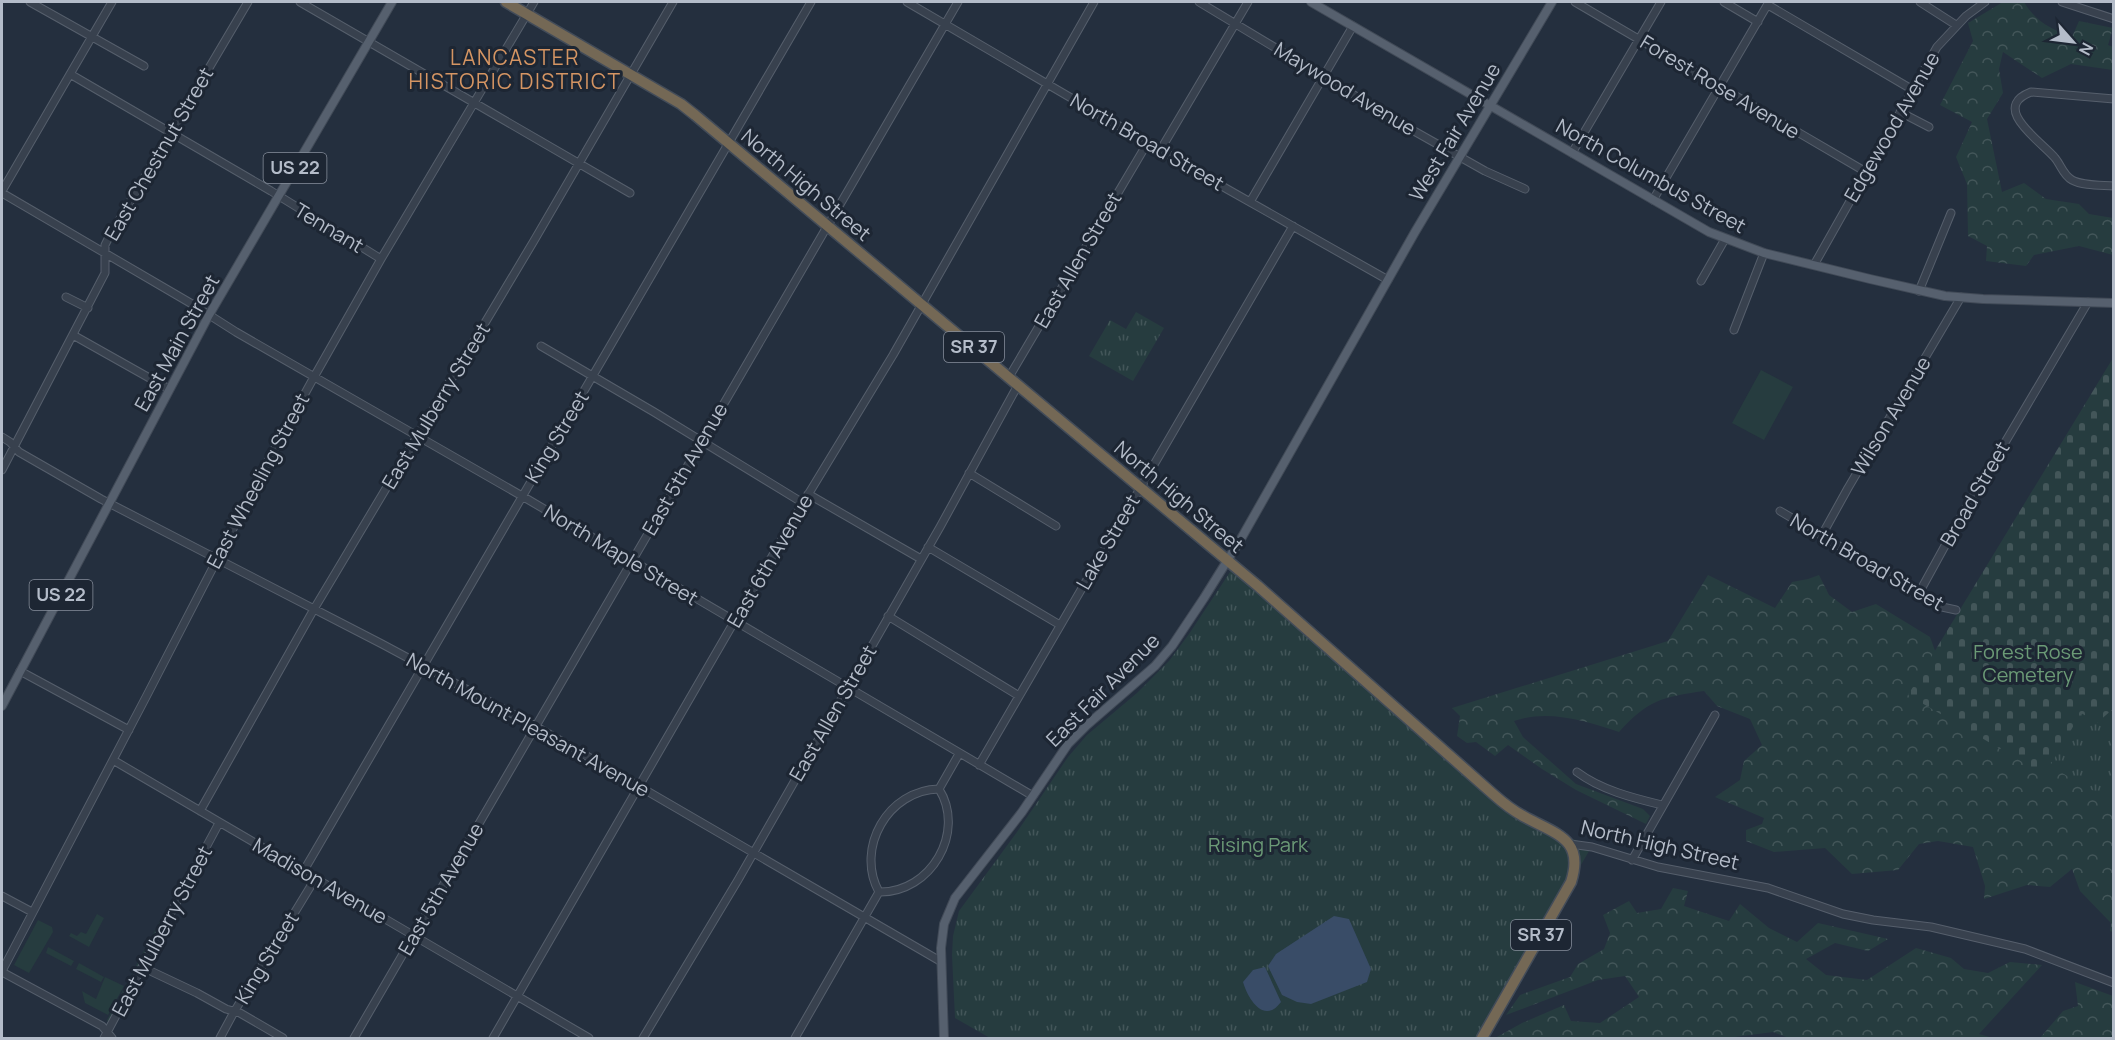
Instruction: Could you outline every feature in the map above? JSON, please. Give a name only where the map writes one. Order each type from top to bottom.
[{"type":"highway","name":"North High Street","points":[[506,2],[681,104],[1228,561],[1493,794],[1521,815],[1570,843]]},
{"type":"highway","name":"SR 37","points":[[1482,1038],[1571,882],[1576,861],[1570,843]]},
{"type":"main road","name":"East Main Street","points":[[2,706],[209,315],[392,2]]},
{"type":"main road","name":"North Columbus Street","points":[[1311,2],[1653,200],[1725,239],[1764,253],[1919,291],[1961,297],[2114,303]]},
{"type":"main road","name":"West Fair Avenue","points":[[1388,280],[1552,2]]},
{"type":"main road","name":"East Fair Avenue","points":[[944,1038],[945,1018],[940,961],[944,924],[955,898],[1010,829],[1056,760],[1076,736],[1143,679],[1164,656],[1228,561],[1388,280]]},
{"type":"street","points":[[30,2],[144,66]]},
{"type":"street","points":[[2,192],[112,2]]},
{"type":"street","name":"East Chestnut Street","points":[[2,470],[105,273],[105,244],[248,2]]},
{"type":"street","points":[[300,2],[630,193]]},
{"type":"street","name":"East Wheeling Street","points":[[2,972],[314,377],[381,259],[534,2]]},
{"type":"street","name":"East Mulberry Street","points":[[200,811],[314,609],[673,2]]},
{"type":"street","name":"King Street","points":[[303,872],[811,2]]},
{"type":"street","name":"North Broad Street","points":[[907,2],[1388,280]]},
{"type":"street","name":"East 5th Avenue","points":[[354,1038],[958,2]]},
{"type":"street","name":"East 6th Avenue","points":[[493,1038],[736,622],[802,503],[892,356],[1094,2]]},
{"type":"street","name":"Maywood Avenue","points":[[1199,2],[1460,157],[1502,180],[1525,189]]},
{"type":"street","points":[[1161,149],[1248,2]]},
{"type":"street","name":"Forest Rose Avenue","points":[[1575,2],[1866,172]]},
{"type":"street","points":[[1572,153],[1661,2]]},
{"type":"street","points":[[1724,2],[1758,22]]},
{"type":"street","points":[[1920,2],[1956,26]]},
{"type":"street","name":"Edgewood Avenue","points":[[1814,265],[1937,47],[1956,26],[1985,2]]},
{"type":"street","points":[[2062,2],[2114,19]]},
{"type":"street","points":[[1653,200],[1768,3],[1913,90]]},
{"type":"street","points":[[1250,202],[1353,26]]},
{"type":"street","name":"Tennant","points":[[70,74],[381,259]]},
{"type":"street","points":[[2114,99],[2031,92],[2017,102],[2015,110],[2022,126],[2055,157],[2069,178],[2081,183],[2114,186]]},
{"type":"street","points":[[1900,112],[1929,127]]},
{"type":"street","name":"East Allen Street","points":[[1009,377],[1148,142]]},
{"type":"street","name":"North Maple Street","points":[[2,192],[314,377],[522,496],[1033,796]]},
{"type":"street","points":[[1919,291],[1951,213]]},
{"type":"street","name":"Lake Street","points":[[979,765],[1293,226]]},
{"type":"street","points":[[1701,281],[1725,239]]},
{"type":"street","points":[[1734,330],[1764,253]]},
{"type":"street","points":[[66,297],[88,308]]},
{"type":"street","name":"Wilson Avenue","points":[[1822,535],[1961,297]]},
{"type":"street","name":"Broad Street","points":[[1919,592],[2088,302]]},
{"type":"street","points":[[73,335],[169,389]]},
{"type":"street","points":[[541,346],[802,503]]},
{"type":"street","name":"East Allen Street","points":[[644,1038],[848,688],[1018,385]]},
{"type":"street","name":"North Mount Pleasant Avenue","points":[[2,437],[14,447],[109,503],[535,726],[940,961]]},
{"type":"street","points":[[969,473],[1056,526]]},
{"type":"street","points":[[808,494],[921,559]]},
{"type":"street","name":"North Broad Street","points":[[1780,511],[1942,607],[1956,610]]},
{"type":"street","points":[[928,547],[1060,625]]},
{"type":"street","points":[[888,616],[1019,696]]},
{"type":"street","points":[[20,671],[129,730]]},
{"type":"street","points":[[1632,860],[1715,716]]},
{"type":"street","points":[[939,789],[959,754]]},
{"type":"street","name":"Madison Avenue","points":[[113,760],[589,1038]]},
{"type":"street","points":[[1577,772],[1587,780],[1609,789],[1662,805]]},
{"type":"street","points":[[879,892],[901,890],[919,880],[930,869],[942,849],[947,838],[949,818],[946,802],[939,789]]},
{"type":"street","points":[[879,892],[872,877],[870,862],[872,844],[879,829],[891,810],[906,797],[921,791],[939,789]]},
{"type":"street","name":"East Mulberry Street","points":[[108,1036],[219,823]]},
{"type":"street","name":"North High Street","points":[[1570,843],[1677,871],[1768,888],[1843,914],[1931,927],[2025,949],[2114,983]]},
{"type":"street","name":"King Street","points":[[220,1038],[315,879]]},
{"type":"street","points":[[795,1038],[879,892]]},
{"type":"street","points":[[2,896],[32,912]]},
{"type":"street","points":[[142,967],[283,1038]]},
{"type":"street","points":[[2,972],[103,1026],[108,1036]]},
{"type":"green space","points":[[2003,2],[2024,2],[2045,24],[2072,37],[2079,21],[2113,28],[2108,45],[2113,47],[2113,70],[2071,64],[2042,78],[2003,52],[1999,69],[2003,93],[1987,119],[2002,192],[2024,183],[2046,199],[2079,204],[2089,214],[2113,218],[2113,255],[2079,246],[2034,255],[2026,266],[1986,261],[1987,246],[1968,236],[1967,184],[1956,157],[1972,122],[1940,105],[1973,41],[1968,23]]},
{"type":"green space","points":[[1136,312],[1164,328],[1133,381],[1089,356],[1110,320],[1126,329]]},
{"type":"green space","name":"Forest Rose Cemetery","points":[[2113,358],[2113,709],[2040,772],[1908,695]]},
{"type":"green space","points":[[1761,370],[1793,387],[1764,440],[1732,423]]},
{"type":"green space","name":"Rising Park","points":[[1234,566],[1493,794],[1554,832],[1592,846],[1480,1038],[990,1038],[955,1018],[952,955],[953,936],[959,911],[1068,757],[1087,735],[1137,693],[1169,661]]},
{"type":"green space","points":[[1708,575],[1775,608],[1792,582],[1819,575],[1829,595],[1852,612],[1876,604],[1930,637],[1937,656],[2113,699],[2113,932],[2110,931],[2111,923],[2080,891],[2072,869],[2050,887],[2027,885],[1984,899],[1985,886],[1973,847],[1938,841],[1919,844],[1898,870],[1852,874],[1825,848],[1774,852],[1746,841],[1746,830],[1762,824],[1764,818],[1715,797],[1740,780],[1744,761],[1762,745],[1750,719],[1717,706],[1704,691],[1677,695],[1657,702],[1639,713],[1619,732],[1553,716],[1514,721],[1523,737],[1576,784],[1643,809],[1650,816],[1646,824],[1576,790],[1508,745],[1495,756],[1476,742],[1467,743],[1457,736],[1460,716],[1452,708],[1668,641]]},
{"type":"green space","points":[[2081,713],[2100,724],[2113,715],[2113,802],[2050,766]]},
{"type":"green space","points":[[1673,888],[1688,891],[1684,906],[1729,921],[1740,904],[1769,928],[1797,942],[1818,923],[1888,939],[1868,951],[1835,943],[1806,959],[1826,975],[1867,980],[1916,948],[1951,958],[1964,969],[1988,973],[2010,962],[2042,965],[1979,1034],[1993,1038],[1789,1038],[1773,1032],[1727,1038],[1495,1038],[1522,1023],[1564,1005],[1571,1021],[1600,1023],[1639,997],[1625,976],[1598,980],[1506,1015],[1520,995],[1570,977],[1578,964],[1604,949],[1610,933],[1603,915],[1629,901],[1637,913],[1661,909]]},
{"type":"green space","points":[[168,906],[168,909],[108,1022],[107,1020]]},
{"type":"green space","points":[[97,914],[104,918],[89,947],[69,936],[71,933],[77,936],[81,932],[86,934]]},
{"type":"green space","points":[[38,920],[52,927],[53,932],[29,973],[14,965]]},
{"type":"green space","points":[[48,947],[74,961],[71,966],[46,953]]},
{"type":"green space","points":[[79,963],[104,977],[101,982],[76,969]]},
{"type":"green space","points":[[105,977],[124,986],[108,1015],[85,1003],[82,991],[96,999]]},
{"type":"green space","points":[[2075,982],[2113,996],[2113,1038],[2040,1038],[2063,1011],[2078,1006]]},
{"type":"water","points":[[1334,916],[1349,919],[1371,969],[1367,982],[1311,1004],[1297,1002],[1282,995],[1268,966],[1276,954]]},
{"type":"water","points":[[1265,967],[1281,1002],[1269,1011],[1263,1010],[1253,1002],[1243,982],[1253,970]]},
{"type":"district","name":"LANCASTER HISTORIC DISTRICT","points":[[515,70]]}]
